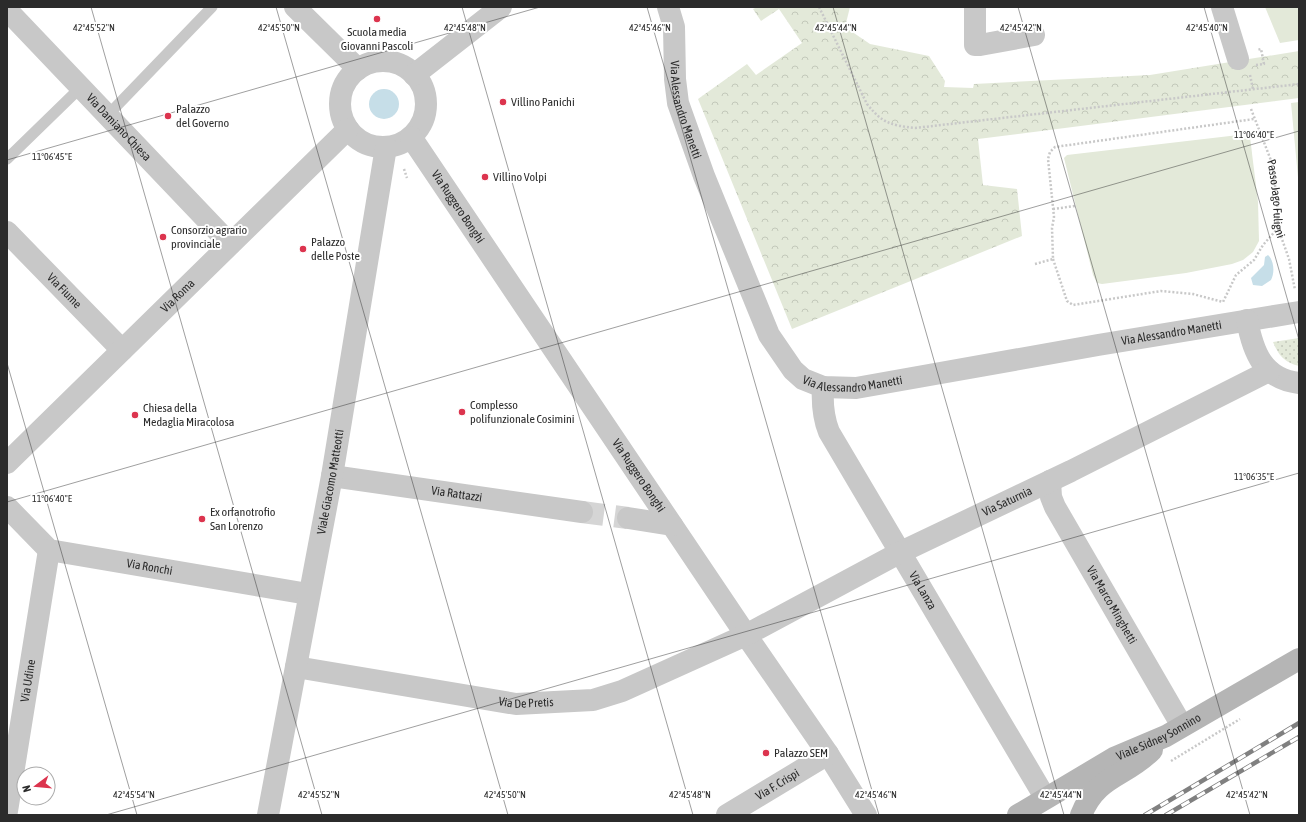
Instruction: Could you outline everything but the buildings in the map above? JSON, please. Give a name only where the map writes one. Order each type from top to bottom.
[{"type":"street","points":[[295,7],[358,69]]},
{"type":"street","points":[[414,75],[501,7]]},
{"type":"street","name":"Via Alessandro Manetti","points":[[668,7],[674,27],[675,79],[678,103],[704,176],[769,335],[793,370],[808,382],[823,387],[856,388],[1299,312]]},
{"type":"street","points":[[975,7],[975,45],[980,46],[1034,35]]},
{"type":"street","points":[[1222,7],[1238,59]]},
{"type":"street","name":"Via Damiano Chiesa","points":[[7,10],[230,244]]},
{"type":"street","points":[[387,61],[407,68],[414,75],[422,86],[426,100],[425,114],[420,126],[411,137],[397,145],[386,147],[371,146],[358,139],[348,129],[342,117],[340,104],[342,91],[348,79],[358,69],[367,64],[387,61]]},
{"type":"street","name":"Via Roma","points":[[8,458],[122,350],[348,129]]},
{"type":"street","name":"Via Ruggero Bonghi","points":[[411,137],[746,635],[828,754],[866,815]]},
{"type":"street","name":"Viale Giacomo Matteotti","points":[[268,815],[308,594],[332,476],[386,147]]},
{"type":"street","name":"Via Fiume","points":[[7,232],[122,350]]},
{"type":"street","points":[[1247,320],[1254,350],[1260,362],[1269,371],[1282,379],[1299,383]]},
{"type":"street","name":"Via Saturnia","points":[[746,635],[899,553],[1050,481],[1269,371]]},
{"type":"street","name":"Via Lanza","points":[[823,387],[822,406],[824,421],[829,432],[899,553],[1040,789]]},
{"type":"street","name":"Via Rattazzi","points":[[332,476],[582,512]]},
{"type":"street","name":"Via Marco Minghetti","points":[[1050,481],[1050,496],[1055,507],[1174,731]]},
{"type":"street","points":[[7,507],[49,550]]},
{"type":"street","points":[[628,518],[672,525]]},
{"type":"street","name":"Via Ronchi","points":[[49,550],[308,594]]},
{"type":"street","name":"Via Udine","points":[[7,811],[49,550]]},
{"type":"street","name":"Via De Pretis","points":[[296,667],[516,704],[560,703],[593,700],[622,691],[746,635]]},
{"type":"street","name":"Viale Sidney Sonnino","points":[[1018,815],[1114,758],[1174,731],[1299,659]]},
{"type":"street","points":[[1081,815],[1092,794],[1104,783],[1144,758],[1174,731]]},
{"type":"street","name":"Via F. Crispi","points":[[727,815],[828,754]]},
{"type":"lane","points":[[108,116],[212,7]]},
{"type":"lane","points":[[7,159],[81,87]]},
{"type":"path","points":[[819,7],[867,104],[878,117],[894,125],[915,128],[1299,84]]},
{"type":"path","name":"Passo Jago Fuligni","points":[[1251,109],[1272,163],[1277,200],[1278,228],[1289,259],[1295,290]]},
{"type":"path","points":[[1254,120],[1055,148],[1050,152],[1048,159],[1053,209],[1053,259],[1067,302],[1073,305],[1161,292],[1193,294],[1223,302],[1236,275],[1254,260],[1263,245],[1278,228]]},
{"type":"path","points":[[1053,209],[1075,206]]},
{"type":"path","points":[[1035,264],[1053,259]]},
{"type":"path","points":[[1164,764],[1245,716]]},
{"type":"green space","points":[[757,7],[850,7],[845,27],[870,44],[929,56],[945,81],[944,87],[973,88],[974,84],[1150,75],[1299,51],[1299,98],[978,139],[983,185],[1017,189],[1022,236],[792,329],[698,99],[747,64],[756,75],[802,43],[779,9],[761,21],[753,9]]},
{"type":"green space","points":[[1265,7],[1299,7],[1299,40],[1280,43]]},
{"type":"green space","points":[[1299,102],[1299,188],[1291,103]]},
{"type":"green space","points":[[1247,134],[1250,137],[1258,202],[1259,241],[1253,252],[1243,260],[1232,264],[1186,273],[1102,284],[1097,283],[1093,275],[1064,158],[1067,155]]},
{"type":"green space","points":[[1299,338],[1299,366],[1289,363],[1283,358],[1277,351],[1273,342]]},
{"type":"water","points":[[384,89],[395,93],[399,104],[395,115],[384,119],[373,115],[369,104],[373,93]]},
{"type":"water","points":[[1268,255],[1272,260],[1273,267],[1271,280],[1262,286],[1253,285],[1251,278],[1264,265],[1265,257]]},
{"type":"tunnel","points":[[582,512],[628,518]]},
{"type":"railway","points":[[1145,815],[1299,723]]},
{"type":"railway","points":[[1166,815],[1299,737]]},
{"type":"place","name":"Scuola media Giovanni Pascoli","points":[[377,19]]},
{"type":"place","name":"Villino Panichi","points":[[503,102]]},
{"type":"place","name":"Palazzo del Governo","points":[[168,116]]},
{"type":"place","name":"Villino Volpi","points":[[485,177]]},
{"type":"place","name":"Consorzio agrario provinciale","points":[[163,237]]},
{"type":"place","name":"Palazzo delle Poste","points":[[303,249]]},
{"type":"place","name":"Complesso polifunzionale Cosimini","points":[[462,412]]},
{"type":"place","name":"Chiesa della Medaglia Miracolosa","points":[[135,415]]},
{"type":"place","name":"Ex orfanotrofio San Lorenzo","points":[[202,519]]},
{"type":"place","name":"Palazzo SEM","points":[[766,753]]}]
